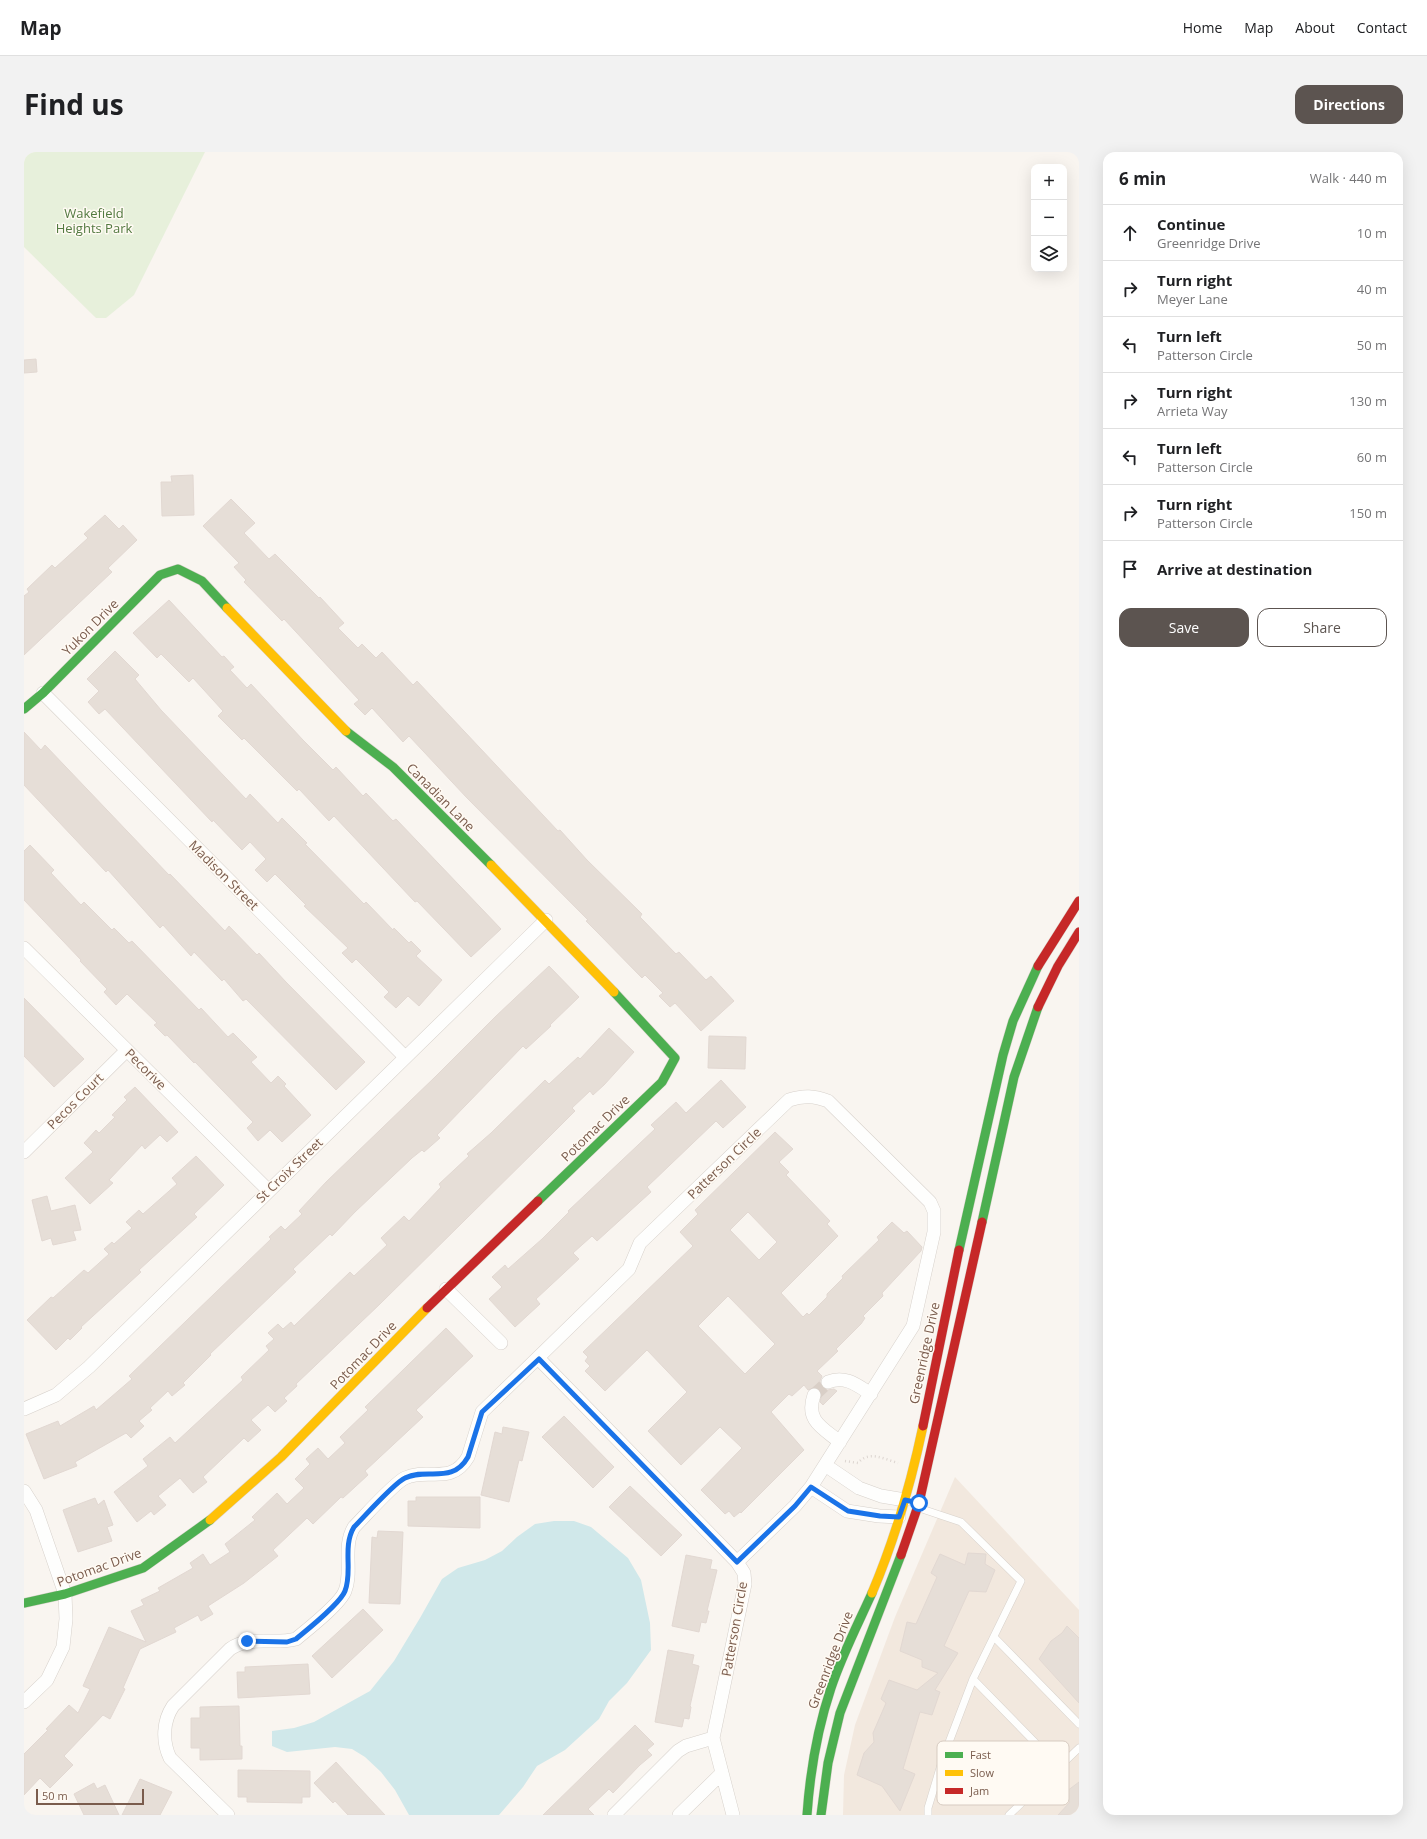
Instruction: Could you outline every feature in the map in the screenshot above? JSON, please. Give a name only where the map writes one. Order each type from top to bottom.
[{"type":"street","name":"Yukon Drive","points":[[24,709],[43,693],[160,575],[178,569]]},
{"type":"street","name":"Canadian Lane","points":[[178,569],[202,581],[343,730],[393,767],[546,920],[658,1038],[675,1058]]},
{"type":"street","name":"Madison Street","points":[[43,693],[405,1057]]},
{"type":"street","name":"Greenridge Drive","points":[[807,1815],[810,1775],[816,1738],[823,1712],[832,1686],[884,1562],[914,1468],[970,1199],[1005,1048],[1013,1021],[1033,976],[1052,942],[1079,902]]},
{"type":"street","name":"St Croix Street","points":[[24,1409],[56,1396],[89,1367],[268,1190],[546,920]]},
{"type":"street","name":"Greenridge Drive","points":[[822,1815],[828,1763],[840,1713],[848,1689],[894,1577],[918,1505],[1016,1070],[1031,1025],[1052,976],[1079,932]]},
{"type":"street","name":"Pecorive","points":[[24,948],[268,1190]]},
{"type":"street","name":"Pecos Court","points":[[24,1152],[127,1050]]},
{"type":"street","name":"Potomac Drive","points":[[24,1603],[66,1594],[143,1568],[204,1525],[281,1457],[446,1289],[662,1082],[675,1058]]},
{"type":"street","name":"Patterson Circle","points":[[228,1815],[170,1758],[166,1749],[164,1735],[168,1713],[173,1706],[230,1649],[247,1641],[287,1642],[296,1639],[342,1598],[347,1582],[349,1535],[354,1527],[402,1479],[413,1474],[450,1474],[464,1464],[468,1457],[482,1412],[539,1359],[629,1269],[640,1244],[789,1100],[804,1096],[817,1097],[828,1101],[930,1202],[934,1211],[934,1232],[913,1326],[811,1487],[795,1506],[737,1562],[744,1573],[745,1584],[713,1738],[733,1815]]},
{"type":"street","points":[[446,1289],[501,1343]]},
{"type":"street","points":[[539,1359],[737,1562]]},
{"type":"street","points":[[828,1382],[841,1379],[851,1381],[871,1394]]},
{"type":"street","points":[[814,1395],[811,1415],[815,1421],[840,1442]]},
{"type":"street","points":[[825,1465],[859,1488],[881,1496],[905,1500],[918,1505]]},
{"type":"street","points":[[811,1487],[848,1511],[912,1520]]},
{"type":"street","points":[[24,1491],[36,1510],[66,1594],[66,1619],[63,1646],[47,1680],[24,1702]]},
{"type":"street","points":[[614,1815],[678,1751],[686,1746],[713,1738]]},
{"type":"street","points":[[679,1815],[722,1773]]},
{"type":"lane","points":[[918,1505],[961,1522],[1022,1581],[974,1679],[950,1741]]},
{"type":"lane","points":[[994,1637],[1079,1724]]},
{"type":"lane","points":[[974,1679],[1035,1741]]},
{"type":"lane","points":[[1069,1757],[1079,1748]]},
{"type":"lane","points":[[928,1815],[928,1808],[937,1778]]},
{"type":"lane","points":[[1009,1815],[1019,1805]]},
{"type":"path","points":[[845,1460],[858,1463],[864,1458],[871,1456],[898,1463]]},
{"type":"shaded area","points":[[955,1477],[1079,1610],[1079,1815],[843,1815],[844,1775],[855,1725],[895,1617]]},
{"type":"green space","name":"Wakefield Heights Park","points":[[24,152],[205,152],[134,295],[106,318],[96,318],[24,247]]},
{"type":"water","points":[[554,1521],[574,1521],[591,1527],[628,1558],[641,1580],[650,1623],[651,1650],[627,1683],[609,1701],[599,1719],[565,1750],[537,1766],[523,1787],[499,1815],[409,1815],[395,1790],[381,1772],[365,1757],[352,1749],[335,1747],[287,1752],[272,1746],[272,1731],[294,1728],[314,1722],[370,1691],[394,1661],[442,1579],[458,1568],[485,1560],[502,1551],[517,1537],[535,1524]]},
{"type":"building","points":[[36,359],[37,372],[24,373],[24,360]]},
{"type":"building","points":[[193,475],[194,515],[162,516],[161,482],[172,482],[171,476]]},
{"type":"building","points":[[231,499],[255,523],[244,533],[269,559],[275,554],[319,598],[320,597],[344,623],[338,628],[358,648],[362,644],[376,658],[382,652],[413,685],[417,681],[558,831],[560,830],[587,860],[642,914],[640,917],[676,954],[679,952],[706,980],[711,976],[734,1001],[701,1031],[675,1003],[670,1007],[659,996],[663,993],[645,975],[642,978],[586,921],[588,920],[467,798],[409,736],[403,742],[372,708],[365,715],[354,704],[359,700],[284,619],[282,621],[244,582],[246,580],[234,567],[239,563],[203,526]]},
{"type":"building","points":[[105,515],[119,529],[123,525],[137,540],[108,568],[112,572],[24,655],[24,596],[29,592],[27,589],[52,565],[55,568],[88,538],[84,534]]},
{"type":"building","points":[[169,600],[222,657],[224,656],[234,667],[230,670],[247,688],[251,684],[333,770],[336,767],[363,796],[366,793],[393,821],[396,819],[501,929],[471,957],[417,901],[415,902],[334,816],[329,821],[299,789],[297,791],[244,738],[242,740],[218,716],[223,711],[193,678],[189,682],[161,654],[157,658],[133,633]]},
{"type":"building","points":[[115,651],[139,675],[135,679],[161,710],[246,799],[250,794],[278,823],[282,818],[307,843],[305,844],[364,904],[366,902],[393,930],[394,928],[409,943],[411,941],[421,951],[416,956],[442,980],[419,1006],[408,996],[396,1008],[384,997],[389,992],[356,959],[352,963],[342,953],[348,948],[304,906],[306,905],[275,874],[267,882],[255,870],[266,859],[250,842],[242,850],[213,820],[212,822],[105,709],[99,714],[88,702],[99,691],[87,679]]},
{"type":"building","points":[[24,732],[41,750],[45,745],[169,875],[170,874],[225,931],[229,926],[257,955],[259,953],[365,1062],[336,1090],[246,999],[243,1001],[224,979],[222,981],[194,952],[191,956],[163,925],[160,928],[108,870],[106,872],[24,785]]},
{"type":"building","points":[[30,845],[54,870],[51,873],[81,905],[84,902],[112,930],[114,928],[129,943],[132,941],[199,1010],[201,1008],[228,1037],[233,1033],[257,1057],[251,1062],[271,1083],[278,1076],[286,1084],[284,1086],[311,1115],[282,1142],[270,1130],[258,1141],[247,1128],[253,1122],[195,1062],[194,1063],[167,1035],[165,1036],[154,1025],[157,1023],[127,994],[116,1005],[104,992],[107,989],[24,900],[24,851]]},
{"type":"building","points":[[549,966],[579,997],[550,1025],[551,1026],[526,1049],[523,1046],[437,1135],[440,1138],[424,1152],[422,1150],[412,1158],[332,1236],[330,1234],[293,1269],[296,1272],[210,1354],[211,1355],[183,1383],[185,1385],[172,1396],[168,1391],[150,1408],[152,1410],[139,1421],[144,1426],[131,1438],[126,1433],[75,1462],[77,1466],[44,1479],[26,1434],[58,1421],[60,1426],[94,1406],[96,1410],[132,1379],[129,1376],[271,1239],[269,1237],[281,1226],[285,1230],[302,1214],[299,1211],[326,1182]]},
{"type":"building","points":[[24,998],[84,1059],[54,1087],[24,1056]]},
{"type":"building","points":[[609,1028],[634,1052],[604,1085],[593,1095],[590,1091],[572,1108],[575,1111],[548,1138],[380,1304],[296,1384],[297,1386],[284,1398],[287,1401],[275,1412],[268,1405],[251,1420],[261,1430],[248,1442],[244,1438],[203,1477],[207,1482],[193,1493],[180,1478],[158,1496],[166,1505],[154,1515],[151,1511],[137,1522],[114,1492],[148,1466],[143,1459],[170,1437],[175,1443],[243,1380],[241,1377],[269,1350],[266,1346],[274,1339],[268,1333],[278,1324],[283,1329],[291,1322],[294,1326],[350,1272],[354,1276],[387,1245],[381,1238],[404,1216],[409,1221],[441,1187],[439,1184],[469,1156],[467,1154],[491,1133],[545,1080],[549,1084],[578,1057],[580,1059]]},
{"type":"building","points":[[709,1036],[746,1037],[745,1069],[708,1068]]},
{"type":"building","points":[[721,1080],[746,1107],[723,1128],[716,1121],[647,1187],[651,1192],[597,1241],[592,1236],[573,1253],[579,1259],[536,1299],[540,1304],[515,1327],[489,1299],[502,1287],[492,1277],[505,1265],[508,1269],[542,1239],[569,1212],[568,1211],[655,1129],[651,1125],[676,1102],[686,1113]]},
{"type":"building","points":[[135,1087],[178,1132],[167,1142],[160,1135],[145,1149],[142,1145],[109,1180],[113,1183],[90,1204],[65,1178],[93,1152],[84,1143],[96,1130],[99,1133],[115,1117],[112,1115],[127,1100],[124,1097]]},
{"type":"building","points":[[775,1132],[793,1149],[779,1162],[789,1172],[786,1175],[830,1221],[827,1224],[838,1236],[781,1293],[803,1317],[807,1313],[809,1315],[827,1297],[827,1294],[843,1278],[842,1276],[879,1240],[877,1237],[892,1222],[904,1233],[907,1231],[922,1247],[921,1251],[882,1293],[883,1296],[863,1316],[865,1318],[861,1324],[836,1349],[838,1351],[817,1371],[822,1376],[820,1381],[822,1388],[827,1390],[834,1389],[837,1391],[823,1405],[820,1402],[822,1393],[820,1390],[816,1387],[808,1390],[804,1385],[792,1396],[789,1394],[771,1412],[804,1450],[741,1513],[740,1512],[734,1517],[729,1511],[725,1514],[701,1490],[742,1448],[720,1427],[681,1465],[648,1431],[687,1392],[647,1350],[605,1391],[585,1371],[590,1366],[585,1361],[588,1357],[583,1352],[693,1246],[680,1232],[698,1214],[695,1210]],"holes":[[[748,1212],[777,1242],[759,1260],[730,1230]],[[728,1296],[775,1344],[745,1374],[698,1326]]]},
{"type":"building","points":[[196,1156],[224,1185],[194,1214],[197,1217],[139,1270],[141,1272],[81,1327],[82,1328],[70,1340],[68,1338],[56,1350],[27,1320],[51,1297],[53,1298],[84,1270],[88,1273],[109,1254],[104,1249],[112,1242],[114,1244],[132,1228],[126,1222],[139,1210],[143,1214],[177,1184],[172,1178]]},
{"type":"building","points":[[47,1196],[51,1211],[75,1205],[81,1230],[73,1231],[76,1240],[53,1245],[51,1238],[42,1241],[32,1200]]},
{"type":"building","points":[[446,1328],[473,1356],[416,1410],[423,1417],[365,1471],[368,1475],[343,1498],[341,1497],[313,1524],[307,1518],[273,1550],[278,1556],[244,1583],[208,1606],[213,1614],[201,1621],[198,1615],[174,1628],[176,1632],[140,1649],[123,1688],[125,1689],[110,1719],[103,1715],[64,1756],[73,1765],[50,1788],[40,1778],[24,1795],[24,1754],[48,1730],[46,1729],[69,1705],[78,1713],[90,1689],[83,1686],[109,1627],[146,1642],[131,1611],[144,1605],[141,1600],[160,1591],[158,1588],[193,1568],[190,1563],[203,1554],[210,1565],[230,1552],[225,1544],[255,1520],[252,1517],[277,1493],[287,1504],[304,1488],[295,1479],[310,1464],[306,1459],[318,1448],[328,1459],[345,1443],[340,1437],[368,1410],[365,1407]]},
{"type":"building","points":[[564,1416],[614,1467],[593,1488],[542,1437]]},
{"type":"building","points":[[503,1427],[529,1432],[522,1461],[519,1460],[509,1502],[481,1495],[495,1432],[502,1434]]},
{"type":"building","points":[[630,1486],[682,1535],[661,1556],[609,1507]]},
{"type":"building","points":[[416,1497],[480,1497],[480,1528],[408,1526],[408,1501],[416,1501]]},
{"type":"building","points":[[95,1498],[98,1505],[104,1500],[113,1525],[107,1527],[112,1541],[78,1552],[63,1510]]},
{"type":"building","points":[[378,1531],[403,1532],[400,1604],[369,1603],[372,1537],[377,1538]]},
{"type":"building","points":[[968,1553],[986,1554],[985,1564],[995,1570],[986,1592],[969,1591],[944,1646],[958,1653],[935,1690],[940,1692],[932,1715],[920,1712],[903,1769],[915,1774],[900,1811],[882,1786],[857,1775],[864,1753],[874,1742],[873,1733],[886,1703],[881,1699],[889,1680],[917,1690],[938,1673],[922,1667],[922,1660],[900,1651],[907,1622],[916,1624],[937,1577],[931,1573],[940,1554],[965,1565]]},
{"type":"building","points":[[686,1555],[712,1560],[710,1569],[717,1570],[707,1611],[709,1611],[706,1623],[701,1622],[699,1632],[672,1626]]},
{"type":"building","points":[[363,1609],[383,1630],[332,1678],[312,1656]]},
{"type":"building","points":[[1067,1626],[1079,1638],[1079,1703],[1039,1659],[1051,1641],[1062,1633]]},
{"type":"building","points":[[668,1650],[694,1655],[692,1664],[699,1666],[690,1706],[689,1719],[684,1718],[682,1727],[655,1722]]},
{"type":"building","points":[[308,1664],[310,1694],[238,1698],[237,1672],[245,1672],[245,1667]]},
{"type":"building","points":[[239,1706],[240,1746],[242,1746],[242,1759],[200,1760],[200,1748],[191,1748],[191,1718],[200,1718],[200,1707]]},
{"type":"building","points":[[635,1725],[654,1744],[647,1750],[652,1755],[640,1765],[613,1793],[609,1789],[588,1809],[594,1815],[543,1815]]},
{"type":"building","points":[[336,1762],[385,1815],[348,1815],[335,1801],[333,1803],[314,1783]]},
{"type":"building","points":[[238,1770],[310,1771],[310,1797],[302,1797],[302,1803],[247,1802],[247,1797],[238,1797]]},
{"type":"building","points":[[140,1779],[172,1792],[160,1815],[122,1815]]},
{"type":"building","points":[[1079,1782],[1079,1815],[1058,1815],[1069,1805],[1069,1790]]},
{"type":"building","points":[[94,1783],[97,1789],[105,1785],[119,1815],[84,1815],[74,1794]]},
{"type":"tunnel","points":[[814,1395],[828,1382]]},
{"type":"traffic: fast","points":[[24,709],[43,693],[160,575],[178,569],[202,581],[227,608]]},
{"type":"traffic: fast","points":[[346,731],[393,767],[491,865]]},
{"type":"traffic: fast","points":[[959,1250],[1003,1055],[1013,1021],[1038,966]]},
{"type":"traffic: fast","points":[[538,1201],[662,1082],[675,1058],[614,992]]},
{"type":"traffic: fast","points":[[982,1222],[1014,1077],[1038,1007]]},
{"type":"traffic: fast","points":[[24,1603],[65,1594],[143,1568],[210,1520]]},
{"type":"traffic: fast","points":[[821,1815],[828,1763],[840,1713],[901,1555]]},
{"type":"traffic: fast","points":[[807,1815],[815,1751],[826,1704],[840,1664],[872,1593]]},
{"type":"traffic: slow","points":[[227,608],[346,731]]},
{"type":"traffic: slow","points":[[491,865],[614,992]]},
{"type":"traffic: slow","points":[[210,1520],[281,1457],[427,1308]]},
{"type":"traffic: slow","points":[[872,1593],[902,1511],[923,1426]]},
{"type":"traffic: jam","points":[[1038,966],[1079,901]]},
{"type":"traffic: jam","points":[[1038,1007],[1058,966],[1079,932]]},
{"type":"traffic: jam","points":[[427,1308],[538,1201]]},
{"type":"traffic: jam","points":[[901,1555],[919,1503],[982,1222]]},
{"type":"traffic: jam","points":[[923,1426],[959,1250]]},
{"type":"route","points":[[247,1641],[287,1642],[296,1639],[342,1598],[346,1590],[347,1582],[349,1535],[354,1527],[402,1479],[413,1474],[450,1474],[464,1464],[468,1457],[482,1412],[539,1359],[737,1562],[795,1506],[811,1487],[848,1511],[880,1516],[899,1517],[905,1500],[919,1503]]}]
